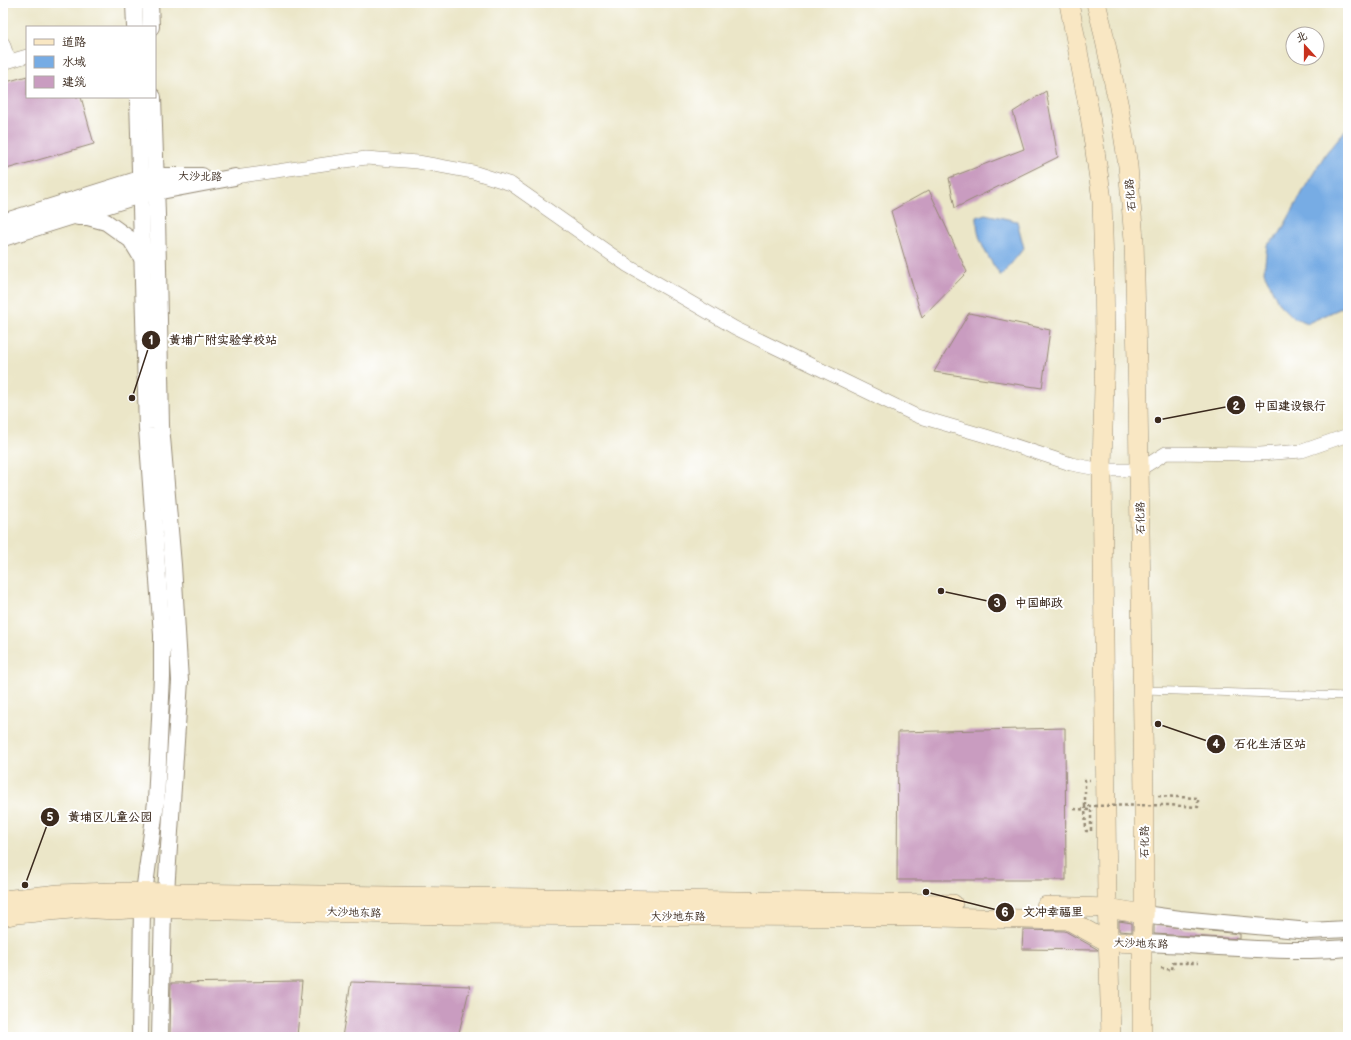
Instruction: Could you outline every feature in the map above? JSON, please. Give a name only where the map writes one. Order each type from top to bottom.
[{"type":"main road","points":[[1069,3],[1090,116],[1102,200],[1105,335],[1102,470],[1107,908],[1111,1037]]},
{"type":"main road","name":"石化路","points":[[1096,3],[1119,107],[1128,166],[1134,240],[1143,690],[1144,914],[1142,943],[1142,1037]]},
{"type":"main road","name":"大沙地东路","points":[[3,900],[66,894],[143,900],[477,915],[937,917],[1068,920],[1108,942],[1142,943]]},
{"type":"main road","name":"大沙地东路","points":[[3,917],[16,914],[82,908],[114,910],[143,900]]},
{"type":"main road","name":"大沙地东路","points":[[164,901],[910,903],[1107,908],[1144,914]]},
{"type":"street","points":[[134,3],[135,26]]},
{"type":"street","points":[[150,3],[151,26]]},
{"type":"street","points":[[3,43],[6,62],[26,56]]},
{"type":"street","points":[[138,98],[146,429],[162,635],[162,677],[156,802],[143,900],[140,1037]]},
{"type":"street","points":[[154,98],[161,426],[173,565],[180,681],[164,901],[160,1037]]},
{"type":"street","points":[[235,177],[366,158],[418,162],[473,172],[511,184],[628,266],[735,328],[917,416],[986,436],[1071,464],[1102,470],[1139,470],[1166,453],[1260,454],[1302,451],[1348,435]]},
{"type":"street","name":"大沙北路","points":[[3,222],[140,179],[156,176],[235,177]]},
{"type":"street","name":"大沙北路","points":[[3,238],[140,195],[235,177]]},
{"type":"street","points":[[70,217],[88,217],[106,222],[131,240],[142,259]]},
{"type":"street","name":"大沙地东路","points":[[1144,914],[1180,919],[1310,931],[1348,929]]},
{"type":"street","points":[[1265,950],[1267,927]]},
{"type":"street","name":"大沙地东路","points":[[1142,943],[1265,950],[1323,950],[1348,948]]},
{"type":"lane","points":[[1143,690],[1348,696]]},
{"type":"path","points":[[1074,809],[1091,810],[1091,831],[1086,832],[1085,806],[1085,780],[1090,779],[1090,786]]},
{"type":"path","points":[[1085,806],[1168,805],[1198,807],[1198,798],[1158,796]]},
{"type":"path","points":[[1161,968],[1172,970],[1173,963],[1198,963]]},
{"type":"water","points":[[1348,127],[1348,305],[1308,323],[1292,317],[1279,304],[1264,272],[1267,245],[1279,235],[1326,153]]},
{"type":"water","points":[[985,214],[1017,221],[1024,248],[1001,276],[987,255],[978,234],[977,217]]},
{"type":"building","points":[[26,76],[26,98],[81,98],[94,144],[3,170],[3,83]]},
{"type":"building","points":[[1046,91],[1058,157],[955,208],[949,178],[1024,149],[1013,112]]},
{"type":"building","points":[[929,190],[967,272],[922,318],[891,211]]},
{"type":"building","points":[[969,313],[1050,330],[1042,388],[934,372]]},
{"type":"building","points":[[1065,728],[1066,880],[897,880],[898,732]]},
{"type":"building","points":[[1119,921],[1132,923],[1132,932],[1119,931]]},
{"type":"building","points":[[1154,925],[1240,934],[1240,939],[1154,934]]},
{"type":"building","points":[[1023,930],[1065,931],[1098,950],[1022,949]]},
{"type":"building","points":[[302,981],[297,1037],[170,1037],[171,983]]},
{"type":"building","points":[[351,982],[470,986],[458,1037],[342,1037]]},
{"type":"place","name":"黄埔广附实验学校站","points":[[132,398]]},
{"type":"place","name":"中国建设银行","points":[[1158,420]]},
{"type":"place","name":"中国邮政","points":[[941,591]]},
{"type":"place","name":"石化生活区站","points":[[1158,724]]},
{"type":"place","name":"黄埔区儿童公园","points":[[25,885]]},
{"type":"place","name":"文冲幸福里","points":[[926,892]]}]
